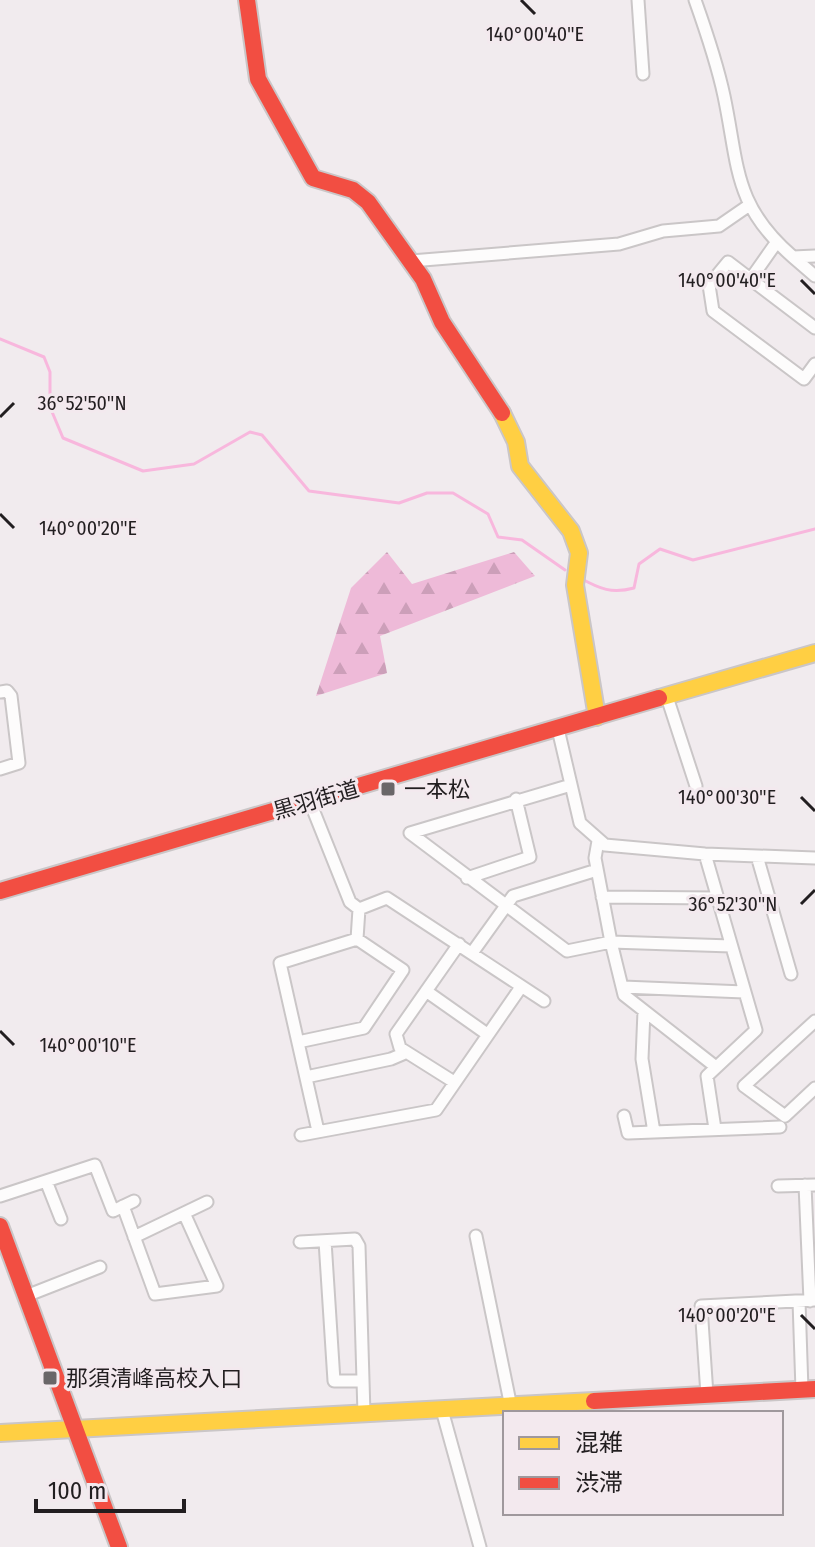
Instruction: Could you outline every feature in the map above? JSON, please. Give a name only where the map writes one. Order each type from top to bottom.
[{"type":"street","points":[[247,0],[258,79],[313,178],[353,190],[368,202],[411,261],[442,322],[499,407],[516,442],[520,466],[571,531],[579,553],[575,585],[597,717]]},
{"type":"street","points":[[638,0],[643,74]]},
{"type":"street","points":[[695,0],[724,95],[733,152],[748,206],[776,243],[815,276]]},
{"type":"street","points":[[411,261],[619,244],[663,231],[719,226],[748,206]]},
{"type":"street","points":[[750,280],[776,243]]},
{"type":"street","points":[[793,257],[815,256]]},
{"type":"street","points":[[815,328],[728,262],[709,285],[713,311],[804,379],[815,364]]},
{"type":"street","name":"黒羽街道","points":[[0,891],[815,653]]},
{"type":"street","points":[[0,692],[7,691],[11,696],[19,763],[0,769]]},
{"type":"street","points":[[667,697],[696,786]]},
{"type":"street","points":[[558,729],[580,823],[598,841],[612,847],[815,858]]},
{"type":"street","points":[[571,785],[410,833],[567,951],[611,942],[731,946]]},
{"type":"street","points":[[467,878],[530,857],[516,799]]},
{"type":"street","points":[[310,802],[350,902],[359,909]]},
{"type":"street","points":[[598,841],[597,870],[624,995],[716,1067]]},
{"type":"street","points":[[705,854],[756,1030],[707,1076],[715,1129]]},
{"type":"street","points":[[757,856],[791,974]]},
{"type":"street","points":[[472,953],[513,896],[597,870]]},
{"type":"street","points":[[602,897],[716,898]]},
{"type":"street","points":[[359,909],[387,898],[544,1001]]},
{"type":"street","points":[[357,939],[359,909]]},
{"type":"street","points":[[298,1042],[364,1028],[403,970],[357,939]]},
{"type":"street","points":[[318,1131],[280,963],[357,939]]},
{"type":"street","points":[[454,1082],[405,1053],[396,1034],[459,944]]},
{"type":"street","points":[[301,1135],[436,1110],[521,987]]},
{"type":"street","points":[[623,987],[744,992]]},
{"type":"street","points":[[426,991],[487,1034]]},
{"type":"street","points":[[644,1011],[642,1059],[654,1132]]},
{"type":"street","points":[[815,1021],[744,1086],[785,1116],[815,1088]]},
{"type":"street","points":[[306,1077],[391,1059],[405,1053]]},
{"type":"street","points":[[624,1116],[628,1133],[780,1127]]},
{"type":"street","points":[[0,1196],[95,1165],[113,1211],[128,1204],[134,1237],[155,1294],[217,1286],[184,1213]]},
{"type":"street","points":[[46,1181],[61,1219]]},
{"type":"street","points":[[0,1433],[809,1389],[810,1185],[778,1186]]},
{"type":"street","points":[[134,1237],[207,1202]]},
{"type":"street","points":[[0,1226],[119,1547]]},
{"type":"street","points":[[476,1236],[511,1407]]},
{"type":"street","points":[[300,1242],[355,1239],[359,1246],[364,1414]]},
{"type":"street","points":[[325,1241],[334,1381],[363,1381]]},
{"type":"street","points":[[26,1296],[100,1267]]},
{"type":"street","points":[[707,1395],[701,1306],[808,1301]]},
{"type":"street","points":[[442,1410],[480,1547]]},
{"type":"green space","points":[[387,552],[412,584],[514,552],[535,576],[380,636],[387,673],[316,696],[351,588]]},
{"type":"waterway","points":[[0,339],[44,357],[50,372],[50,407],[63,438],[143,471],[194,464],[250,432],[262,435],[309,491],[399,503],[427,493],[453,493],[488,514],[498,537],[522,540],[565,570]]},
{"type":"waterway","points":[[580,578],[606,589],[626,590],[634,588],[639,564],[660,549],[693,560],[815,529]]},
{"type":"traffic: slow","points":[[502,413],[516,442],[520,466],[571,531],[579,553],[575,585],[597,717]]},
{"type":"traffic: slow","points":[[659,698],[815,653]]},
{"type":"traffic: slow","points":[[0,1433],[594,1401]]},
{"type":"traffic: jam","points":[[247,0],[258,79],[313,178],[353,190],[368,202],[423,279],[442,322],[502,413]]},
{"type":"traffic: jam","points":[[0,891],[659,698]]},
{"type":"traffic: jam","points":[[0,1226],[119,1547]]},
{"type":"traffic: jam","points":[[594,1401],[815,1389]]},
{"type":"place","name":"一本松","points":[[388,789]]},
{"type":"place","name":"那須清峰高校入口","points":[[50,1378]]}]
